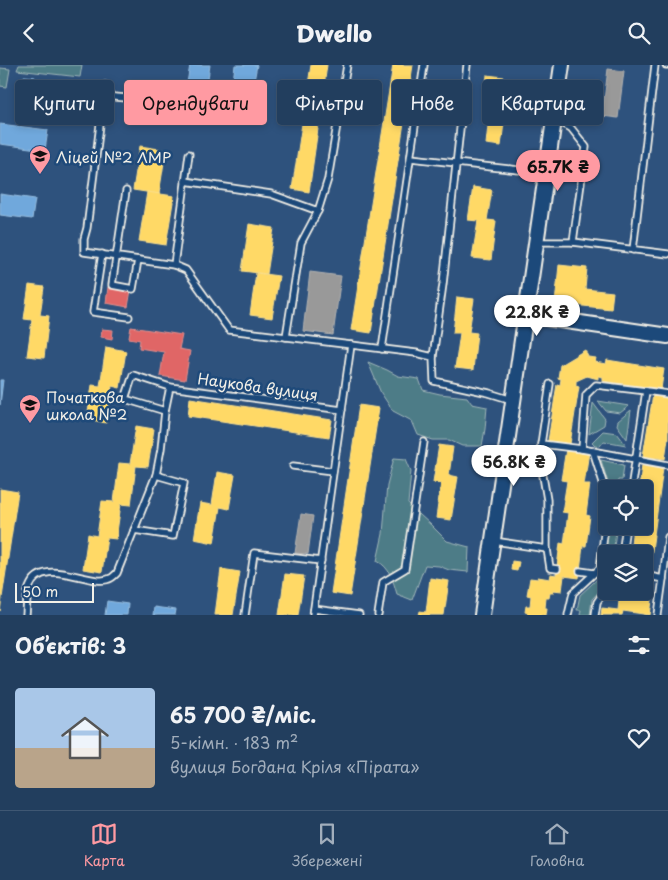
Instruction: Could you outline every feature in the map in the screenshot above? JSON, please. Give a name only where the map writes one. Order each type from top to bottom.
[{"type":"street","points":[[560,80],[562,65]]},
{"type":"street","points":[[482,615],[553,125]]},
{"type":"street","points":[[526,315],[668,336]]},
{"type":"lane","points":[[286,337],[301,243],[318,211],[328,179],[348,65]]},
{"type":"lane","points":[[382,349],[424,65]]},
{"type":"lane","points":[[467,65],[433,357],[434,381],[512,400]]},
{"type":"lane","points":[[634,250],[655,65]]},
{"type":"lane","points":[[99,125],[84,239],[84,252],[174,265],[186,270],[229,330],[416,353],[433,357]]},
{"type":"lane","points":[[565,125],[571,128],[586,147],[573,241]]},
{"type":"lane","points":[[174,265],[189,154]]},
{"type":"lane","points":[[411,158],[519,170]]},
{"type":"lane","points":[[185,181],[271,194],[318,211]]},
{"type":"lane","points":[[126,191],[112,285],[133,289],[138,260]]},
{"type":"lane","points":[[536,242],[573,241],[668,254]]},
{"type":"lane","points":[[102,254],[93,312],[129,317]]},
{"type":"lane","points":[[316,340],[317,333]]},
{"type":"lane","points":[[351,345],[313,612],[359,615]]},
{"type":"lane","name":"Наукова вулиця","points":[[165,411],[126,399],[133,375],[170,387],[342,410]]},
{"type":"lane","points":[[550,384],[540,458],[546,500],[547,549],[550,568],[557,569]]},
{"type":"lane","points":[[582,449],[586,395],[596,385],[668,395]]},
{"type":"lane","points":[[26,615],[28,589],[39,575],[54,571],[99,580],[110,579],[117,573],[156,475],[170,387]]},
{"type":"lane","points":[[632,480],[646,391]]},
{"type":"lane","points":[[378,615],[383,582],[405,569],[424,442]]},
{"type":"lane","points":[[541,444],[582,449],[668,465]]},
{"type":"lane","points":[[593,451],[602,480]]},
{"type":"lane","points":[[293,466],[333,471]]},
{"type":"lane","points":[[134,530],[173,535],[184,483],[156,475]]},
{"type":"lane","points":[[568,615],[573,593],[600,568],[604,535]]},
{"type":"lane","points":[[659,615],[668,537]]},
{"type":"lane","points":[[492,541],[547,549]]},
{"type":"lane","points":[[245,615],[254,553],[321,561]]},
{"type":"lane","points":[[580,571],[594,573]]},
{"type":"lane","points":[[653,577],[663,579]]},
{"type":"lane","points":[[595,615],[598,600]]},
{"type":"green space","points":[[19,65],[82,65],[80,77],[17,70]]},
{"type":"green space","points":[[0,68],[10,69],[7,87],[0,86]]},
{"type":"green space","points":[[368,362],[398,376],[419,379],[423,390],[467,397],[472,404],[487,407],[482,446],[462,446],[449,440],[433,440],[418,435],[412,421],[393,411],[381,393]]},
{"type":"green space","points":[[598,401],[629,406],[620,413],[606,411]]},
{"type":"green space","points":[[593,403],[605,419],[604,425],[589,434]]},
{"type":"green space","points":[[631,410],[627,439],[617,425],[618,421]]},
{"type":"green space","points":[[603,431],[617,433],[626,445],[604,441],[600,446],[595,445],[592,442]]},
{"type":"green space","points":[[394,458],[406,459],[411,471],[408,504],[447,541],[469,547],[468,572],[425,565],[412,600],[397,594],[388,571],[377,561],[383,534],[387,485]]},
{"type":"green space","points":[[601,460],[624,465],[622,480],[607,480]]},
{"type":"green space","points":[[608,535],[615,535],[614,545],[607,545]]},
{"type":"green space","points":[[598,578],[598,593],[592,599],[590,615],[580,615],[581,610],[577,610],[580,595]]},
{"type":"building: Житло","points":[[311,65],[327,65],[325,80],[309,80]]},
{"type":"building: Житло","points":[[393,65],[413,65],[411,80],[392,80],[392,125],[404,125],[371,333],[351,330]]},
{"type":"building: Житло","points":[[487,75],[504,77],[504,80],[486,80]]},
{"type":"building: Житло","points":[[302,125],[318,125],[309,192],[292,189]]},
{"type":"building: Житло","points":[[488,125],[504,125],[501,146],[486,144]]},
{"type":"building: Житло","points":[[140,146],[166,150],[159,194],[133,190]]},
{"type":"building: Житло","points":[[473,187],[492,190],[487,220],[496,221],[491,260],[472,258],[478,221],[468,220]]},
{"type":"building: Житло","points":[[147,192],[174,196],[166,245],[139,241]]},
{"type":"building: Житло","points":[[249,224],[274,228],[267,274],[242,271]]},
{"type":"building: Житло","points":[[559,265],[587,268],[585,289],[613,292],[611,309],[555,303]]},
{"type":"building: Житло","points":[[256,273],[279,276],[272,318],[250,315]]},
{"type":"building: Житло","points":[[29,285],[44,287],[40,315],[49,316],[44,358],[27,356],[32,320],[24,319]]},
{"type":"building: Житло","points":[[457,297],[474,299],[469,332],[477,333],[473,370],[455,368],[460,333],[453,333]]},
{"type":"building: Житло","points":[[106,347],[126,351],[120,388],[112,386],[106,423],[87,419],[92,385],[100,386]]},
{"type":"building: Житло","points":[[585,350],[588,357],[596,358],[595,362],[606,364],[607,360],[664,369],[661,389],[603,381],[603,377],[598,376],[598,379],[587,376],[576,381],[576,386],[579,387],[570,444],[548,441],[557,384],[560,385],[561,379],[558,378],[560,365]]},
{"type":"building: Житло","points":[[653,395],[668,397],[668,438],[665,459],[643,456]]},
{"type":"building: Житло","points":[[190,398],[332,420],[329,437],[188,416]]},
{"type":"building: Житло","points":[[359,405],[379,408],[350,596],[331,593]]},
{"type":"building: Житло","points":[[136,426],[154,429],[148,467],[136,466],[131,505],[121,504],[116,539],[107,538],[102,572],[83,569],[88,534],[97,536],[102,501],[114,502],[119,463],[130,464]]},
{"type":"building: Житло","points":[[439,445],[453,447],[449,475],[458,477],[451,520],[436,518],[441,483],[433,482]]},
{"type":"building: Житло","points":[[566,449],[589,452],[584,484],[590,484],[586,515],[590,516],[586,546],[583,546],[579,578],[564,576],[562,591],[553,590],[549,598],[546,598],[546,615],[528,615],[525,612],[526,606],[530,606],[531,596],[527,595],[530,578],[550,579],[551,574],[556,575],[560,543],[564,544],[568,513],[562,512],[567,481],[561,480]]},
{"type":"building: Житло","points":[[642,465],[663,468],[653,545],[631,545],[632,535],[653,535],[653,480],[640,480]]},
{"type":"building: Житло","points":[[217,472],[235,475],[229,509],[220,507],[214,543],[194,539],[200,503],[212,505]]},
{"type":"building: Житло","points":[[0,489],[18,492],[0,611]]},
{"type":"building: Житло","points":[[512,561],[519,562],[517,571],[511,570]]},
{"type":"building: Житло","points":[[221,569],[240,572],[233,615],[215,615]]},
{"type":"building: Житло","points":[[285,574],[304,576],[298,615],[279,615]]},
{"type":"building: Житло","points":[[430,578],[449,581],[444,615],[419,615],[420,611],[426,612]]},
{"type":"building: Житло","points":[[619,600],[652,600],[650,615],[623,611],[622,615],[601,615],[602,608],[618,610]]},
{"type":"building: Торгівля","points":[[108,287],[131,290],[128,307],[106,303]]},
{"type":"building: Торгівля","points":[[131,327],[182,335],[179,349],[190,351],[185,380],[160,376],[164,352],[139,348],[140,340],[129,338]]},
{"type":"building: Торгівля","points":[[102,329],[113,330],[112,339],[101,337]]},
{"type":"building: Школи","points":[[190,65],[210,65],[208,80],[188,80]]},
{"type":"building: Школи","points":[[235,65],[257,65],[254,80],[233,80]]},
{"type":"building: Школи","points":[[24,76],[35,77],[35,80],[24,80]]},
{"type":"building: Школи","points":[[0,124],[48,130],[45,150],[0,144]]},
{"type":"building: Школи","points":[[0,194],[35,199],[32,219],[0,215]]},
{"type":"building: Школи","points":[[0,380],[3,380],[0,405]]},
{"type":"building: Школи","points":[[107,601],[128,604],[127,615],[105,615]]},
{"type":"building: Школи","points":[[154,607],[176,610],[175,615],[153,615]]},
{"type":"building: Промзона","points":[[608,69],[624,71],[618,118],[603,116]]},
{"type":"building: Промзона","points":[[310,272],[341,276],[333,335],[303,331]]},
{"type":"building: Промзона","points":[[301,514],[313,516],[308,554],[295,553]]},
{"type":"place","name":"Ліцей №2 ЛМР","points":[[40,175]]},
{"type":"place","name":"Початкова школа №2","points":[[30,424]]}]
